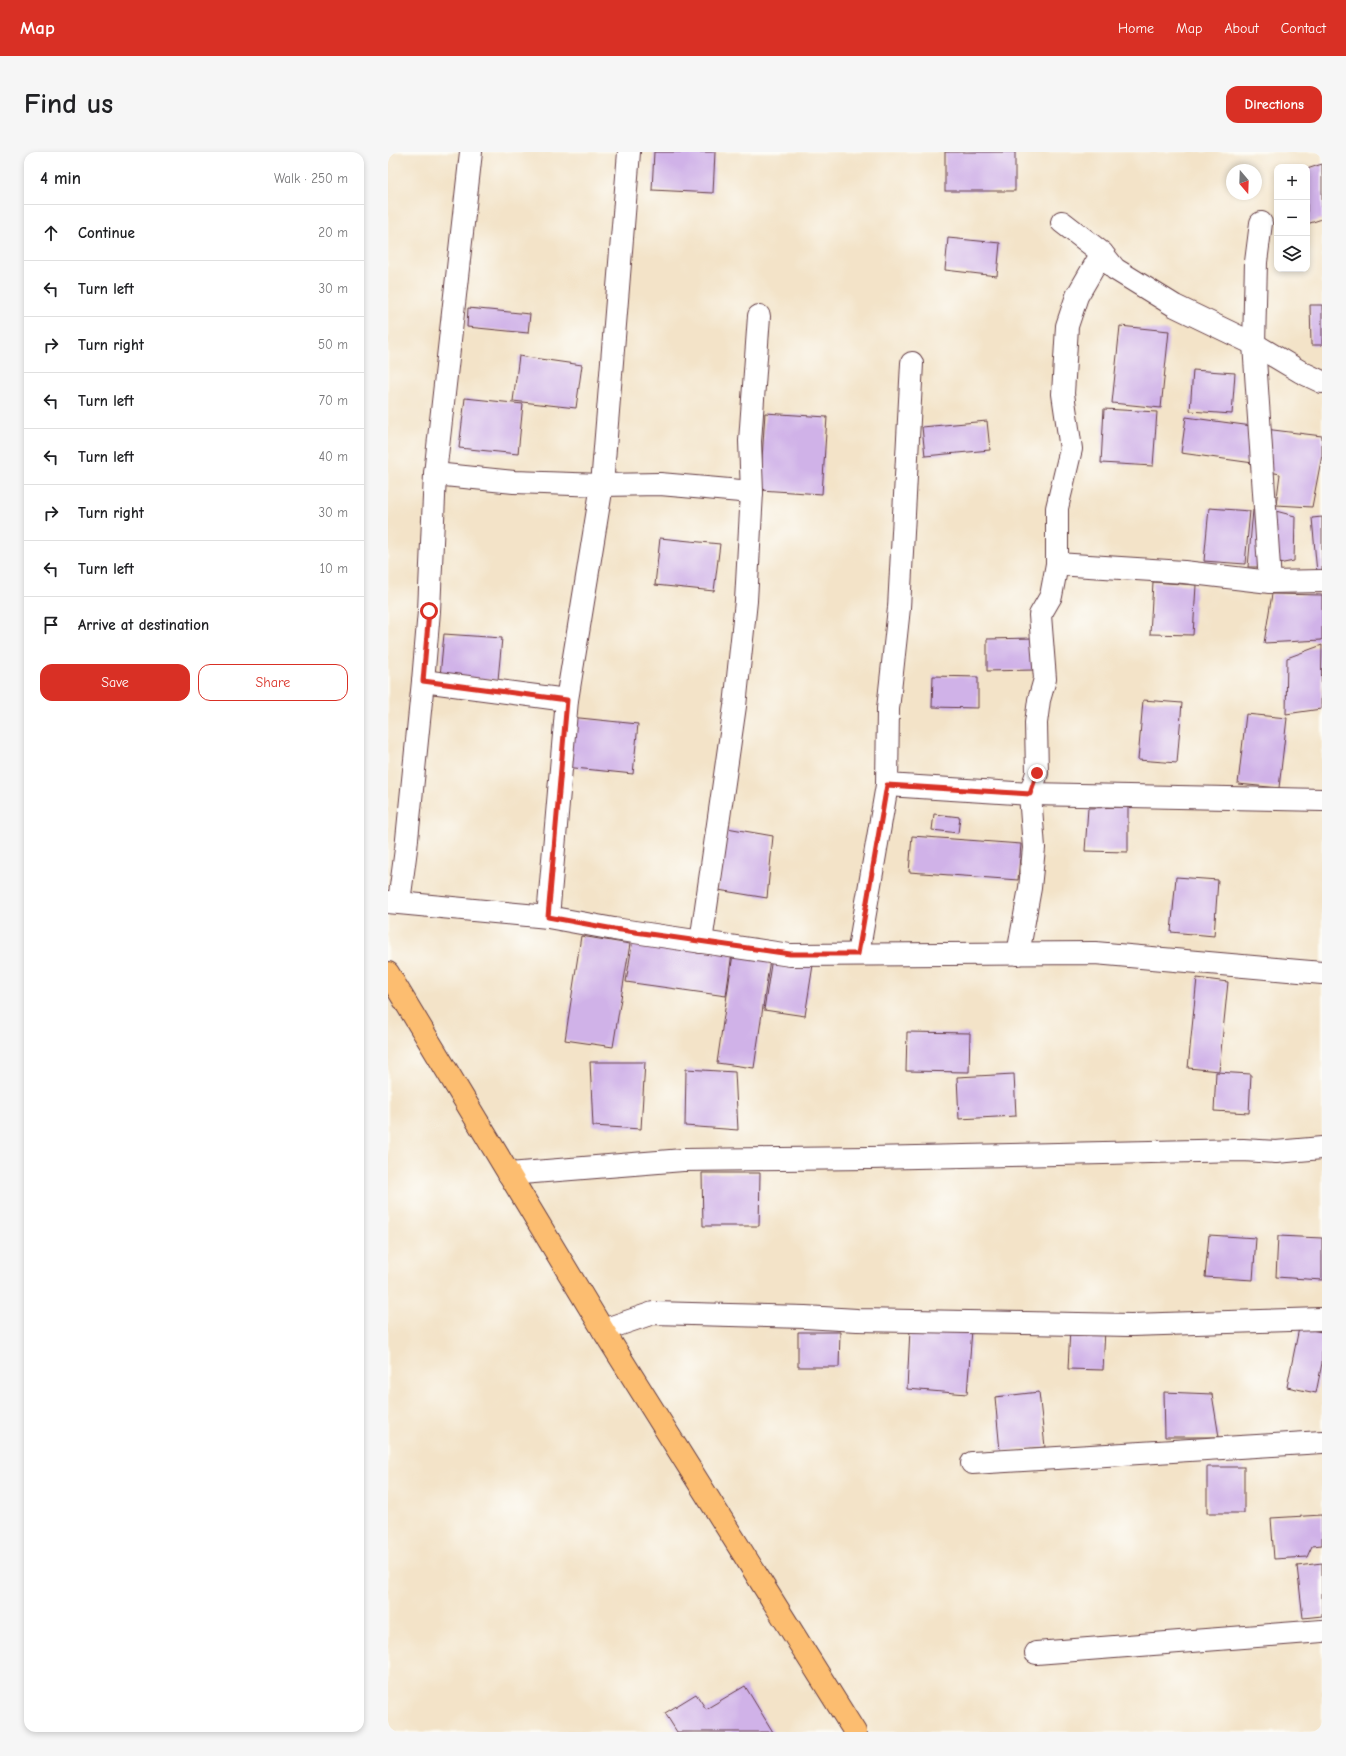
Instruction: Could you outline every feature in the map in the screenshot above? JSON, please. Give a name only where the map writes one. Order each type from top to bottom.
[{"type":"main road","points":[[388,973],[603,1330],[855,1732]]},
{"type":"street","points":[[471,152],[435,474],[429,611],[406,849],[394,902],[548,917],[701,942],[790,954],[1095,954],[1322,973]]},
{"type":"street","points":[[548,917],[567,700],[602,485],[629,152]]},
{"type":"street","points":[[1062,222],[1102,253],[1115,269],[1175,306],[1254,344],[1300,372],[1322,382]]},
{"type":"street","points":[[1261,223],[1256,262],[1254,344],[1270,582]]},
{"type":"street","points":[[1018,954],[1030,888],[1034,848],[1030,794],[1037,773],[1036,723],[1039,700],[1045,679],[1040,615],[1051,596],[1057,564],[1057,508],[1071,449],[1063,394],[1067,326],[1077,296],[1102,253]]},
{"type":"street","points":[[701,942],[735,706],[746,601],[752,492],[750,441],[759,316]]},
{"type":"street","points":[[858,954],[887,785],[888,709],[899,608],[912,363]]},
{"type":"street","points":[[435,474],[514,482],[602,485],[660,484],[752,492]]},
{"type":"street","points":[[1057,564],[1184,572],[1270,582],[1322,581]]},
{"type":"street","points":[[423,681],[567,700]]},
{"type":"street","points":[[887,785],[1030,794],[1322,800]]},
{"type":"street","points":[[509,1174],[683,1160],[869,1158],[1243,1150],[1276,1152],[1322,1148]]},
{"type":"street","points":[[603,1330],[653,1314],[804,1317],[857,1320],[1131,1324],[1322,1319]]},
{"type":"street","points":[[972,1463],[1322,1442]]},
{"type":"street","points":[[1036,1653],[1322,1631]]},
{"type":"building","points":[[654,152],[715,152],[713,193],[652,190]]},
{"type":"building","points":[[945,152],[1015,152],[1015,191],[945,191]]},
{"type":"building","points":[[1322,164],[1322,219],[1310,223],[1310,200],[1310,168]]},
{"type":"building","points":[[948,238],[1000,243],[997,276],[945,270]]},
{"type":"building","points":[[1310,305],[1322,305],[1322,345],[1311,345]]},
{"type":"building","points":[[468,308],[530,314],[528,333],[467,327]]},
{"type":"building","points":[[1120,326],[1169,331],[1161,408],[1112,403]]},
{"type":"building","points":[[519,356],[582,365],[576,408],[513,401]]},
{"type":"building","points":[[1193,370],[1235,373],[1232,414],[1190,411]]},
{"type":"building","points":[[465,398],[523,404],[518,454],[459,448]]},
{"type":"building","points":[[1104,409],[1157,412],[1153,466],[1101,463]]},
{"type":"building","points":[[765,413],[827,417],[822,494],[760,490]]},
{"type":"building","points":[[1186,417],[1259,427],[1253,463],[1181,453]]},
{"type":"building","points":[[987,421],[990,450],[925,456],[922,427]]},
{"type":"building","points":[[1265,429],[1322,436],[1322,455],[1312,507],[1276,505],[1280,474],[1265,471]]},
{"type":"building","points":[[1209,508],[1250,511],[1245,564],[1204,561]]},
{"type":"building","points":[[1262,508],[1267,567],[1248,567],[1253,510]]},
{"type":"building","points":[[1268,509],[1295,516],[1294,561],[1273,565]]},
{"type":"building","points":[[1322,517],[1322,573],[1317,573],[1312,518]]},
{"type":"building","points":[[660,538],[720,544],[714,591],[655,585]]},
{"type":"building","points":[[1153,582],[1196,585],[1193,635],[1150,634]]},
{"type":"building","points":[[1272,594],[1322,595],[1322,640],[1264,643]]},
{"type":"building","points":[[444,634],[502,638],[498,680],[440,676]]},
{"type":"building","points":[[1033,638],[1034,670],[987,671],[987,639]]},
{"type":"building","points":[[1322,645],[1321,709],[1286,714],[1287,658]]},
{"type":"building","points":[[933,676],[978,677],[978,708],[932,707]]},
{"type":"building","points":[[1143,700],[1182,703],[1177,763],[1138,760]]},
{"type":"building","points":[[1246,714],[1287,718],[1279,788],[1238,784]]},
{"type":"building","points":[[570,717],[638,724],[633,774],[565,767]]},
{"type":"building","points":[[1128,807],[1128,852],[1085,851],[1088,808]]},
{"type":"building","points":[[934,814],[960,817],[958,833],[932,830]]},
{"type":"building","points":[[727,828],[773,836],[767,898],[718,890]]},
{"type":"building","points":[[912,836],[1021,844],[1018,880],[909,872]]},
{"type":"building","points":[[1176,877],[1218,880],[1214,936],[1171,932]]},
{"type":"building","points":[[581,936],[630,944],[613,1047],[565,1040]]},
{"type":"building","points":[[633,939],[732,953],[726,996],[626,982]]},
{"type":"building","points":[[733,954],[770,959],[754,1068],[717,1063]]},
{"type":"building","points":[[772,958],[813,965],[805,1016],[764,1010]]},
{"type":"building","points":[[1197,978],[1228,982],[1219,1071],[1188,1068]]},
{"type":"building","points":[[907,1032],[970,1033],[969,1072],[906,1071]]},
{"type":"building","points":[[590,1062],[645,1062],[641,1129],[593,1126]]},
{"type":"building","points":[[686,1069],[735,1072],[738,1130],[685,1126]]},
{"type":"building","points":[[1216,1072],[1251,1074],[1249,1113],[1214,1111]]},
{"type":"building","points":[[1014,1074],[1016,1116],[959,1119],[957,1077]]},
{"type":"building","points":[[702,1173],[760,1173],[759,1226],[703,1226]]},
{"type":"building","points":[[1209,1235],[1256,1238],[1253,1280],[1205,1277]]},
{"type":"building","points":[[1278,1236],[1322,1238],[1322,1280],[1276,1277]]},
{"type":"building","points":[[1070,1328],[1105,1329],[1103,1370],[1068,1369]]},
{"type":"building","points":[[1299,1328],[1322,1332],[1322,1363],[1316,1393],[1287,1387]]},
{"type":"building","points":[[910,1329],[972,1330],[967,1394],[907,1389]]},
{"type":"building","points":[[798,1332],[840,1332],[839,1367],[798,1367]]},
{"type":"building","points":[[1039,1392],[1045,1447],[1000,1451],[995,1397]]},
{"type":"building","points":[[1164,1392],[1212,1394],[1219,1437],[1165,1437]]},
{"type":"building","points":[[1207,1467],[1244,1467],[1244,1513],[1207,1513]]},
{"type":"building","points":[[1322,1515],[1322,1545],[1312,1546],[1307,1557],[1274,1559],[1271,1518]]},
{"type":"building","points":[[1322,1563],[1322,1616],[1303,1618],[1297,1566]]},
{"type":"building","points":[[745,1686],[773,1732],[677,1732],[665,1713],[696,1694],[706,1709]]},
{"type":"route","points":[[429,611],[423,681],[567,700],[548,917],[614,929],[790,954],[858,954],[887,785],[1030,794],[1037,773]]}]
